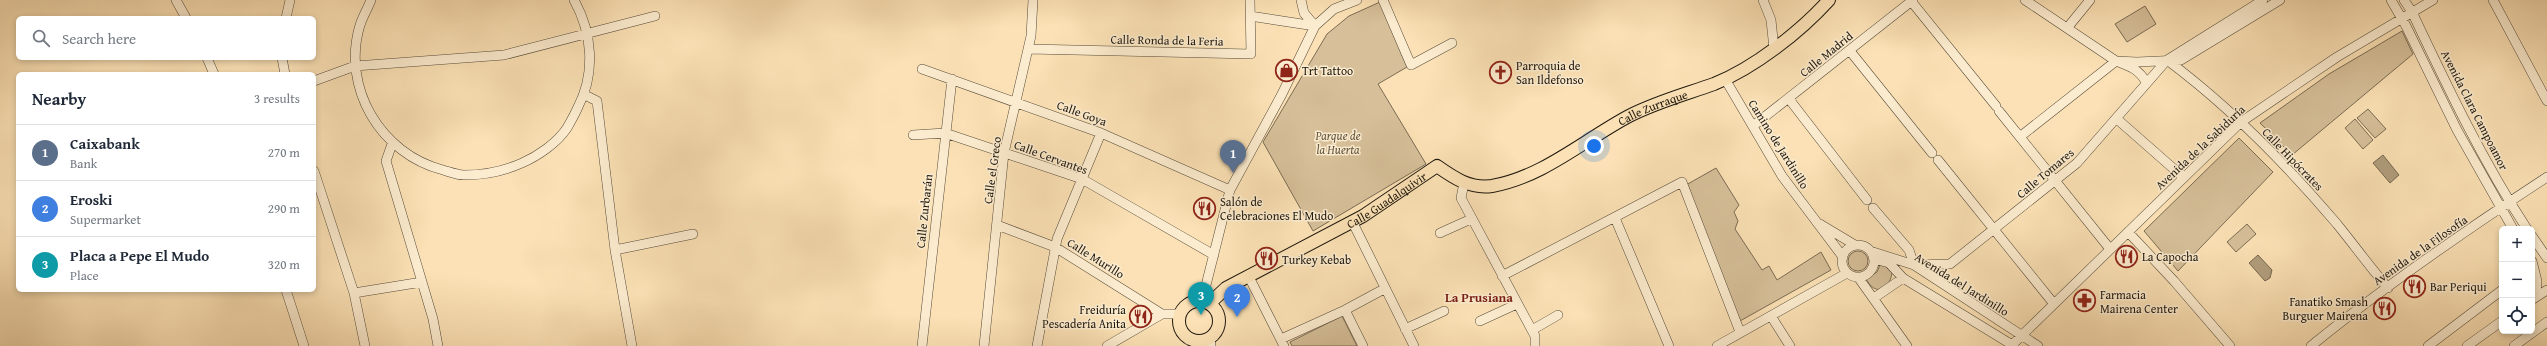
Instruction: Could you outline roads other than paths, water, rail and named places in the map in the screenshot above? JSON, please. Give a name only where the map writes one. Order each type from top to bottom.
[{"type":"main road","name":"Calle Zurraque","points":[[1464,184],[1473,186],[1491,186],[1522,178],[1630,116],[1725,79],[1774,49],[1829,0]]},
{"type":"main road","name":"Calle Guadalquivir","points":[[1206,302],[1226,288],[1352,221],[1437,166],[1464,184]]},
{"type":"main road","points":[[1206,302],[1217,312],[1218,327],[1199,343],[1183,334],[1179,325],[1180,314],[1190,303],[1206,302]]},
{"type":"street","points":[[176,0],[185,16]]},
{"type":"street","points":[[286,16],[290,0]]},
{"type":"street","points":[[371,0],[360,25],[355,66],[361,94],[374,121],[392,144],[425,165],[463,175],[502,172],[538,156],[566,129],[585,94],[590,64],[588,32],[582,13],[574,0]]},
{"type":"street","name":"Calle el Greco","points":[[984,346],[1004,153],[1015,101],[1029,50],[1033,0]]},
{"type":"street","name":"Calle Ronda de la Feria","points":[[1029,50],[1251,54],[1250,0]]},
{"type":"street","points":[[1301,0],[1304,13],[1315,26]]},
{"type":"street","points":[[1206,302],[1214,255],[1230,190],[1282,94],[1315,26],[1334,9],[1357,0]]},
{"type":"street","points":[[1383,0],[1411,65],[1452,43]]},
{"type":"street","points":[[1763,0],[1771,20],[1774,49]]},
{"type":"street","points":[[2025,0],[2068,27],[2116,61],[2134,68],[2142,74],[2146,82]]},
{"type":"street","points":[[2068,27],[2090,0]]},
{"type":"street","points":[[2167,60],[2263,0]]},
{"type":"street","points":[[2020,136],[2116,61],[2137,62],[2181,60],[2196,53],[2280,0]]},
{"type":"street","name":"Avenida Clara Campoamor","points":[[2391,0],[2402,18],[2456,130],[2511,226]]},
{"type":"street","name":"Avenida Clara Campoamor","points":[[2404,0],[2412,12],[2454,100],[2509,201],[2525,226]]},
{"type":"street","name":"Avenida de la Sabiduría","points":[[2012,346],[2024,336],[2054,304],[2241,122],[2330,61],[2433,0]]},
{"type":"street","points":[[2493,0],[2547,101]]},
{"type":"street","points":[[1912,1],[2110,249]]},
{"type":"street","name":"Calle Madrid","points":[[1753,126],[1912,1]]},
{"type":"street","points":[[316,80],[355,66],[504,55],[654,16]]},
{"type":"street","points":[[1250,16],[1315,26]]},
{"type":"street","points":[[1850,51],[2054,304]]},
{"type":"street","points":[[208,60],[213,72]]},
{"type":"street","points":[[282,60],[285,72]]},
{"type":"street","name":"Calle Tomares","points":[[1914,265],[1950,264],[2057,181],[2077,163],[2117,119],[2146,82],[2167,60]]},
{"type":"street","name":"Calle Hipócrates","points":[[2167,60],[2241,122],[2336,224],[2388,288]]},
{"type":"street","name":"Calle Goya","points":[[922,68],[1101,132],[1230,190]]},
{"type":"street","name":"Calle Zurbarán","points":[[922,346],[952,79]]},
{"type":"street","name":"Camino de Jardinillo","points":[[1725,79],[1782,176],[1814,220]]},
{"type":"street","points":[[585,94],[597,101],[615,250],[632,346]]},
{"type":"street","points":[[1789,99],[1870,204],[1909,250],[1914,265]]},
{"type":"street","points":[[2117,119],[2183,178]]},
{"type":"street","points":[[1037,346],[1055,247],[1101,132]]},
{"type":"street","name":"Calle Cervantes","points":[[913,135],[945,133],[1082,179],[1214,255]]},
{"type":"street","points":[[392,144],[386,161],[422,282],[438,346]]},
{"type":"street","name":"Avenida de la Filosofía","points":[[2311,346],[2388,288],[2509,201],[2547,177]]},
{"type":"street","points":[[316,178],[354,293],[365,346]]},
{"type":"street","points":[[1502,276],[1682,182],[1740,332]]},
{"type":"street","points":[[1464,184],[1461,198],[1532,330],[1535,336],[1535,346]]},
{"type":"street","points":[[1615,218],[1669,346]]},
{"type":"street","points":[[1440,233],[1471,219]]},
{"type":"street","points":[[1814,220],[1856,245],[1861,245],[1872,255],[1874,264],[1868,273],[1858,277]]},
{"type":"street","points":[[1814,220],[1842,257],[1844,268],[1847,273],[1858,277],[1907,346]]},
{"type":"street","points":[[1352,221],[1384,289],[1414,346]]},
{"type":"street","name":"Calle Murillo","points":[[997,225],[1055,247],[1162,314]]},
{"type":"street","points":[[2128,232],[2174,280],[2230,346]]},
{"type":"street","points":[[615,250],[693,234]]},
{"type":"street","points":[[2535,240],[2547,258],[2535,264]]},
{"type":"street","points":[[1842,257],[1845,252],[1856,245]]},
{"type":"street","name":"Avenida del Jardinillo","points":[[1872,255],[1914,265],[2038,346]]},
{"type":"street","name":"Avenida del Jardinillo","points":[[1872,255],[1889,263],[1903,278],[2012,346]]},
{"type":"street","points":[[2535,271],[2538,281],[2535,294]]},
{"type":"street","points":[[1717,346],[1847,273]]},
{"type":"street","points":[[1248,277],[1283,343],[1384,289]]},
{"type":"street","points":[[1874,298],[1903,278]]},
{"type":"street","points":[[354,293],[422,282]]},
{"type":"street","points":[[2535,297],[2547,290]]},
{"type":"street","points":[[287,292],[304,346]]},
{"type":"street","points":[[2428,346],[2499,292]]},
{"type":"street","points":[[1480,321],[1518,304]]},
{"type":"street","points":[[1345,310],[1363,346]]},
{"type":"street","points":[[1405,329],[1444,311]]},
{"type":"street","points":[[1107,346],[1162,314],[1180,314]]},
{"type":"street","points":[[1532,330],[1558,315]]},
{"type":"street","points":[[1771,316],[1790,346]]},
{"type":"street","points":[[2514,346],[2547,322]]},
{"type":"street","points":[[2467,346],[2499,323]]},
{"type":"place","name":"Trt Tattoo","points":[[1287,70]]},
{"type":"place","name":"Parroquia de San Ildefonso","points":[[1501,72]]},
{"type":"place","name":"Caixabank","points":[[1233,173]]},
{"type":"place","name":"Salón de Celebraciones El Mudo","points":[[1205,208]]},
{"type":"place","name":"La Capocha","points":[[2126,256]]},
{"type":"place","name":"Turkey Kebab","points":[[1266,259]]},
{"type":"place","name":"Bar Periqui","points":[[2414,286]]},
{"type":"place","name":"Farmacia Mairena Center","points":[[2085,301]]},
{"type":"place","name":"Fanatiko Smash Burguer Mairena","points":[[2384,308]]},
{"type":"place","name":"Placa a Pepe El Mudo","points":[[1201,315]]},
{"type":"place","name":"Freiduría Pescadería Anita","points":[[1141,316]]},
{"type":"place","name":"Eroski","points":[[1237,317]]},
{"type":"district","name":"La Prusiana","points":[[1479,297]]},
{"type":"park label","name":"Parque de la Huerta","points":[[1338,142]]}]
